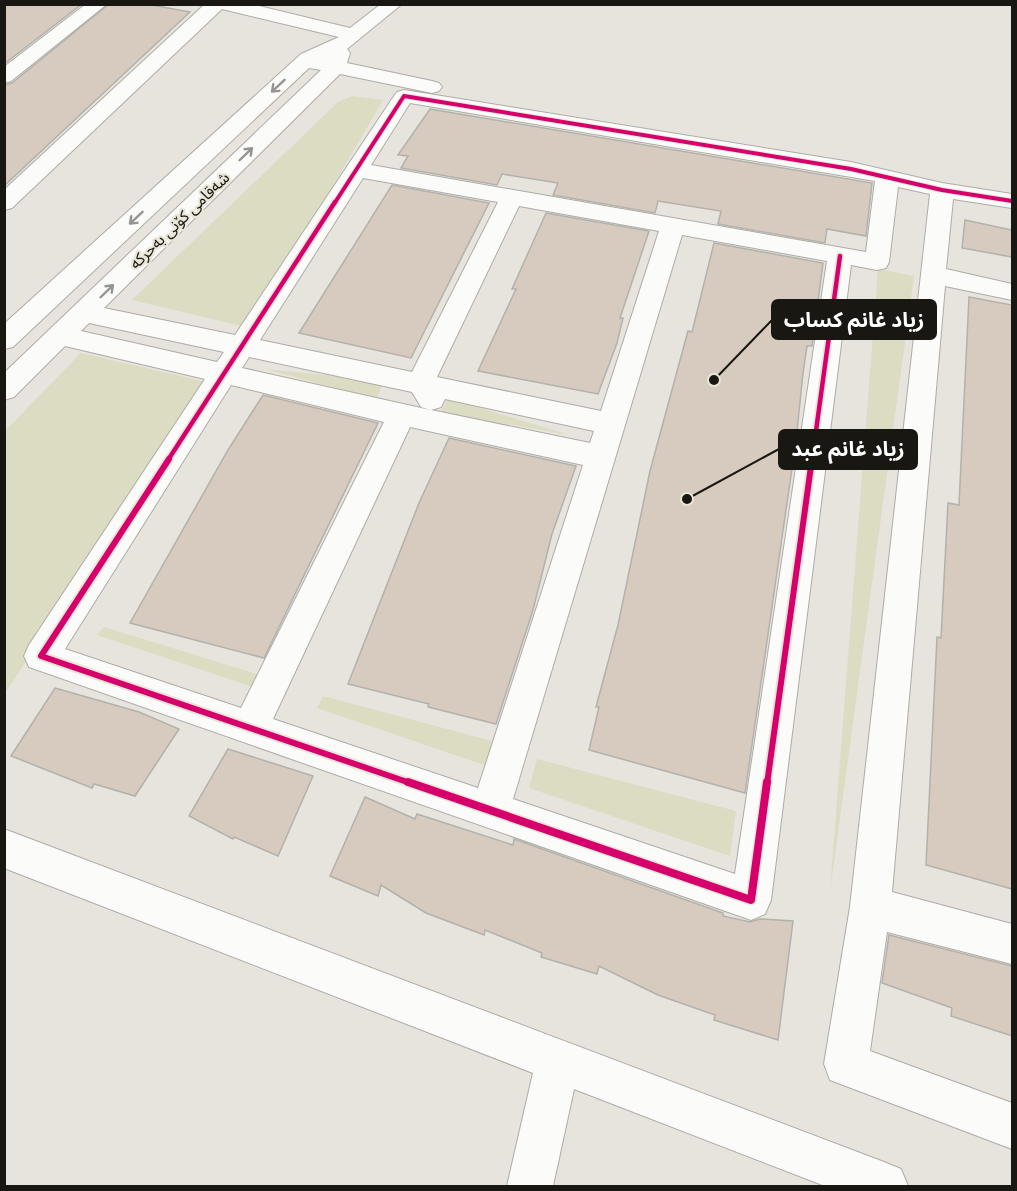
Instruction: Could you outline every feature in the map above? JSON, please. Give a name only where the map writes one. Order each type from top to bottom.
[{"type":"street","points":[[4,77],[98,4]]},
{"type":"street","points":[[4,203],[216,4]]},
{"type":"street","points":[[226,4],[348,39]]},
{"type":"street","name":"شەقامی کۆنی بەحرکە","points":[[4,340],[304,61],[348,39],[393,4]]},
{"type":"street","name":"شەقامی کۆنی بەحرکە","points":[[4,390],[335,68],[348,39]]},
{"type":"street","points":[[304,61],[410,84],[930,169],[968,178],[1012,196]]},
{"type":"street","points":[[840,256],[751,900],[41,656],[404,96],[851,169],[942,190],[1012,201]]},
{"type":"street","points":[[358,170],[877,262],[887,178]]},
{"type":"street","points":[[942,190],[870,907],[846,1064],[1012,1126]]},
{"type":"street","points":[[415,382],[512,197]]},
{"type":"street","points":[[490,811],[673,226]]},
{"type":"street","points":[[933,275],[1012,292]]},
{"type":"street","points":[[85,313],[401,415],[601,457]]},
{"type":"street","points":[[61,336],[415,382],[611,424]]},
{"type":"street","points":[[401,415],[425,410],[431,401],[430,392],[415,382]]},
{"type":"street","points":[[250,728],[401,415]]},
{"type":"street","points":[[4,848],[558,1063],[884,1186]]},
{"type":"street","points":[[870,907],[1012,945]]},
{"type":"street","points":[[530,1186],[558,1063]]},
{"type":"green space","points":[[352,96],[383,100],[250,328],[132,300],[338,102]]},
{"type":"green space","points":[[878,269],[914,276],[830,891]]},
{"type":"green space","points":[[81,353],[210,383],[5,693],[5,431]]},
{"type":"green space","points":[[265,369],[384,381],[376,399]]},
{"type":"green space","points":[[448,398],[569,435],[441,412]]},
{"type":"green space","points":[[104,627],[273,679],[265,691],[97,635]]},
{"type":"green space","points":[[323,696],[507,745],[499,770],[317,708]]},
{"type":"green space","points":[[537,759],[736,811],[730,856],[529,788]]},
{"type":"building","points":[[4,4],[82,4],[4,64]]},
{"type":"building","points":[[109,4],[146,4],[190,12],[4,186],[4,85],[12,83]]},
{"type":"building","points":[[430,109],[872,183],[866,236],[827,229],[825,243],[718,224],[721,211],[658,201],[655,213],[553,195],[558,183],[502,174],[497,185],[401,168],[408,156],[398,155]]},
{"type":"building","points":[[392,185],[489,203],[411,358],[299,333]]},
{"type":"building","points":[[546,213],[649,231],[620,318],[623,318],[617,343],[598,394],[478,371],[516,289],[512,289]]},
{"type":"building","points":[[965,220],[1012,230],[1012,257],[962,248]]},
{"type":"building","points":[[714,243],[823,263],[812,346],[807,346],[803,373],[796,441],[745,793],[589,750],[599,707],[596,707],[618,625],[650,471],[688,331],[692,332]]},
{"type":"building","points":[[969,297],[1012,305],[1012,889],[926,865],[937,637],[941,638],[948,503],[959,505]]},
{"type":"building","points":[[263,395],[378,423],[264,658],[130,623],[228,450]]},
{"type":"building","points":[[449,438],[576,466],[552,534],[533,610],[496,724],[428,707],[429,704],[348,684],[419,503]]},
{"type":"building","points":[[55,688],[139,712],[179,729],[135,796],[94,784],[92,788],[11,756]]},
{"type":"building","points":[[228,749],[313,776],[278,856],[234,837],[233,839],[189,816]]},
{"type":"building","points":[[365,797],[415,819],[417,814],[513,845],[514,839],[723,913],[723,916],[750,922],[760,919],[793,921],[778,1040],[714,1020],[715,1015],[658,995],[599,966],[597,974],[541,957],[542,953],[485,930],[484,935],[426,913],[381,885],[378,896],[330,876]]},
{"type":"building","points":[[889,935],[1012,966],[1012,1036],[951,1016],[952,1008],[882,983]]},
{"type":"cycle path","points":[[840,256],[751,900],[41,656],[404,96],[851,169],[942,190],[1012,201]]},
{"type":"place","name":"زياد غانم كساب","points":[[714,380]]},
{"type":"place","name":"زياد غانم عبد","points":[[687,499]]}]
